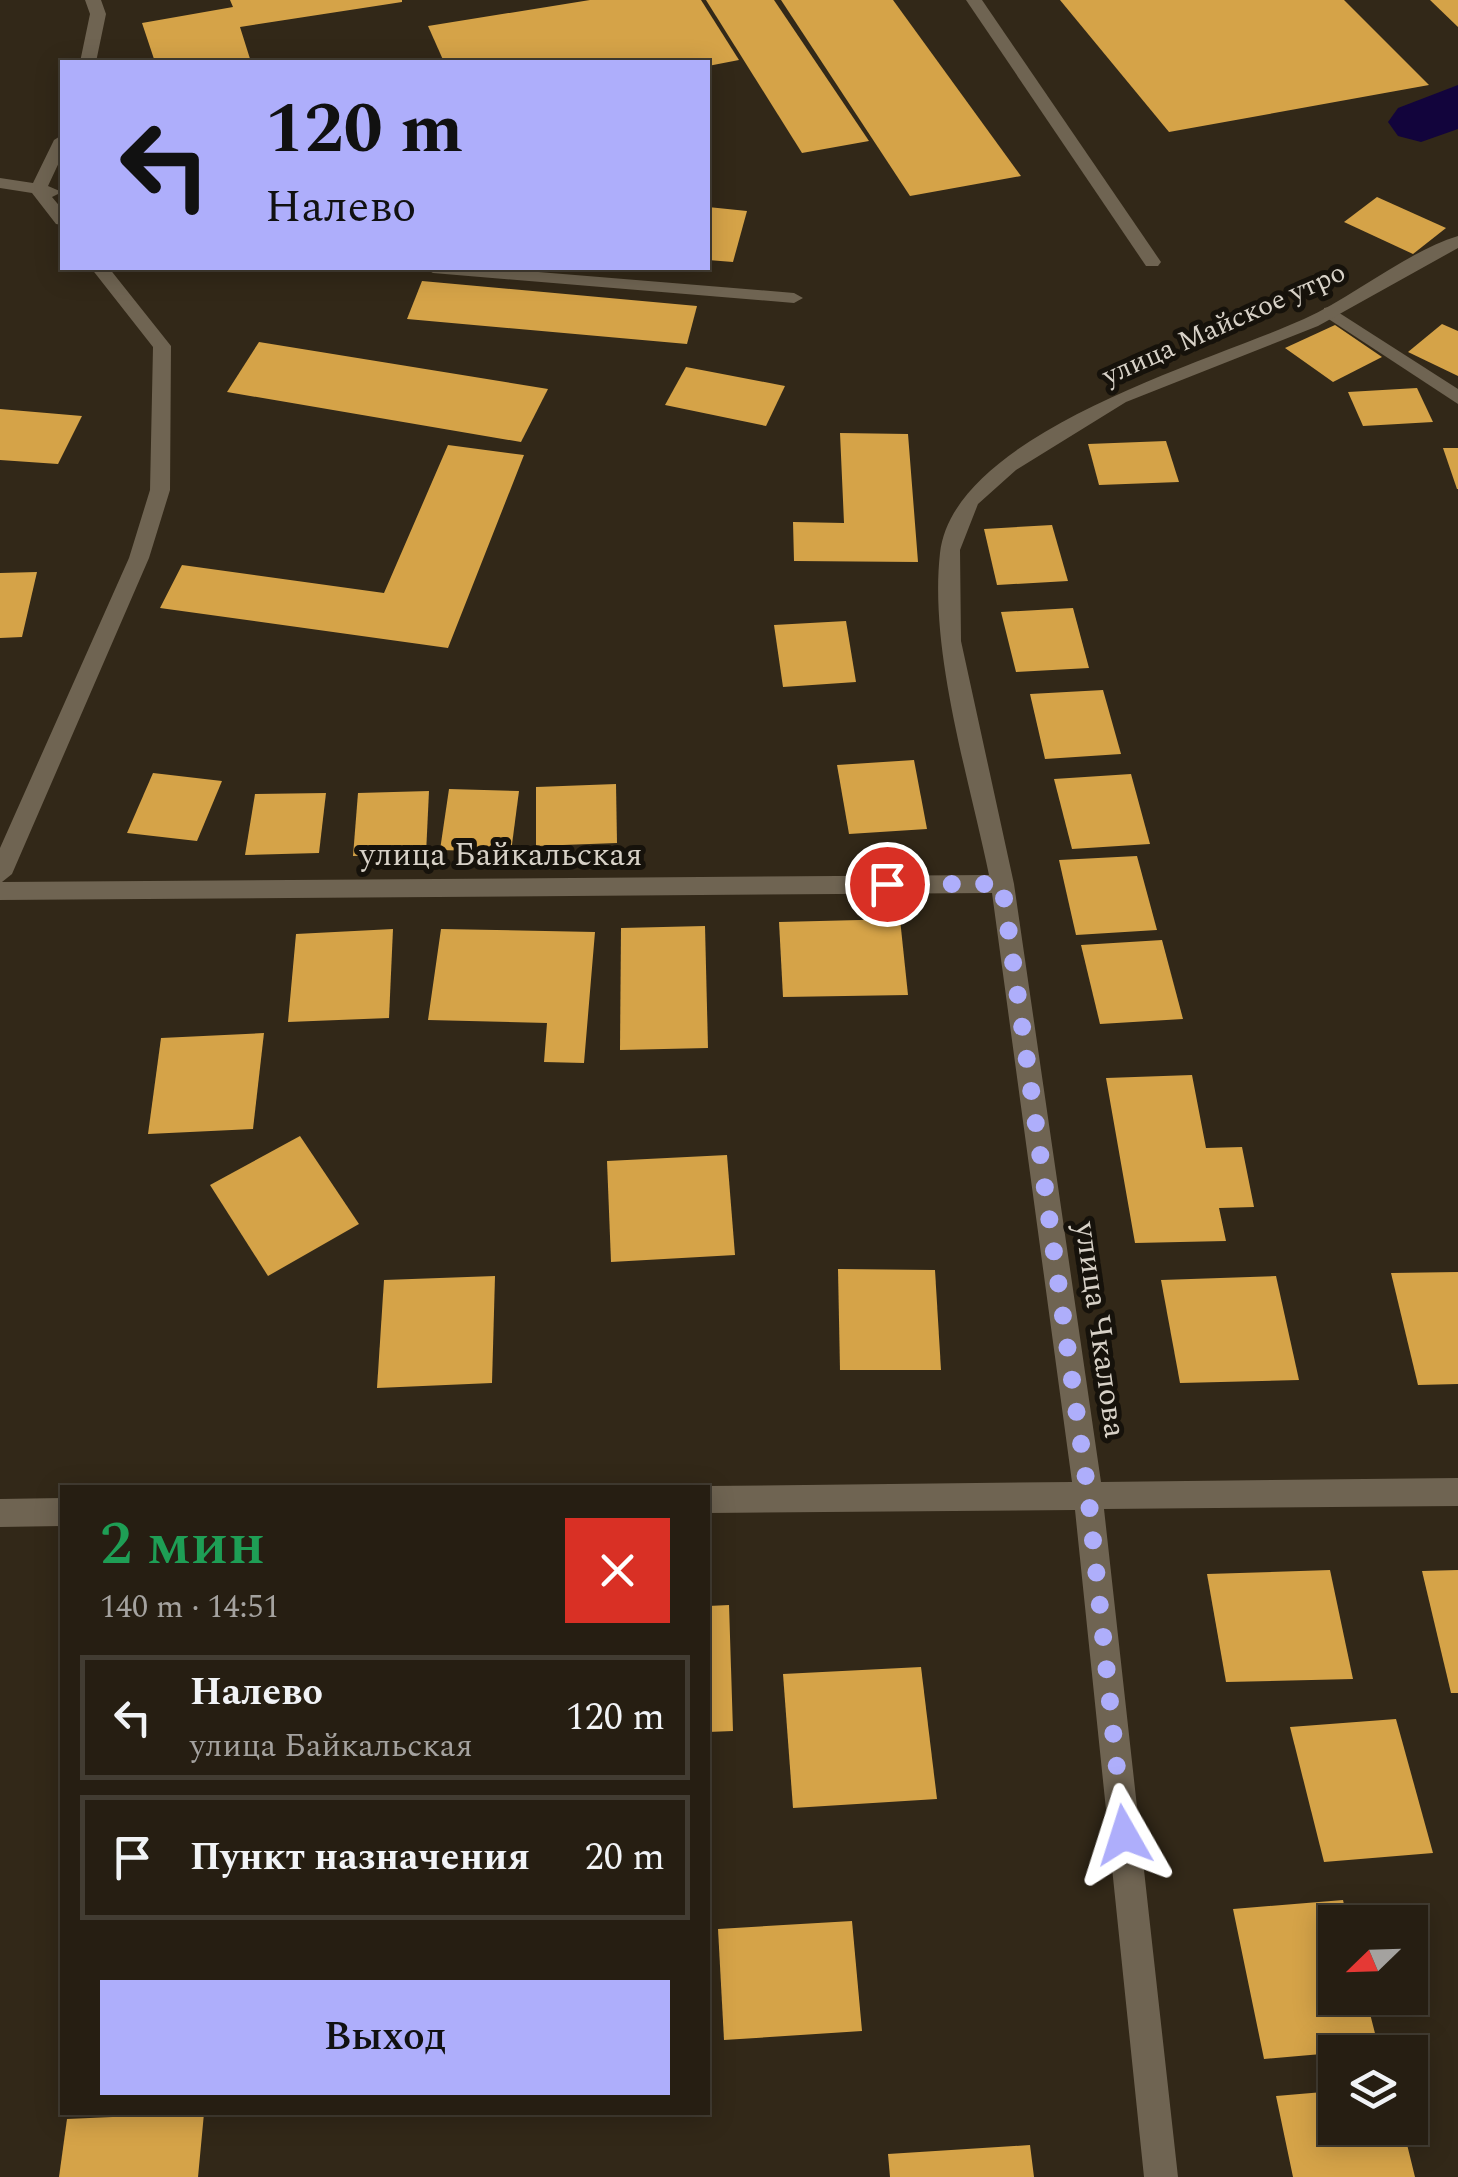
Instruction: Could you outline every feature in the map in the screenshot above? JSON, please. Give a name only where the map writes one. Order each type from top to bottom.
[{"type":"street","points":[[88,60],[98,14],[93,0]]},
{"type":"street","points":[[974,0],[1152,262]]},
{"type":"street","points":[[38,190],[60,144]]},
{"type":"street","points":[[0,183],[60,194]]},
{"type":"street","points":[[38,190],[60,218]]},
{"type":"street","name":"улица Майское утро","points":[[969,501],[1009,466],[1119,398],[1330,312],[1458,241]]},
{"type":"street","points":[[0,874],[139,558],[160,490],[162,346],[102,270]]},
{"type":"street","points":[[457,270],[794,298]]},
{"type":"street","points":[[1330,312],[1458,398]]},
{"type":"street","name":"улица Чкалова","points":[[969,501],[950,550],[951,641],[1002,884],[1088,1493],[1161,2177]]},
{"type":"street","name":"улица Байкальская","points":[[0,891],[1002,884]]},
{"type":"street","points":[[710,1500],[1458,1492]]},
{"type":"street","points":[[0,1513],[60,1512]]},
{"type":"building","points":[[230,0],[402,0],[240,27],[250,60],[154,60],[142,23],[233,7]]},
{"type":"building","points":[[590,0],[701,0],[739,60],[710,66],[710,60],[443,60],[428,26]]},
{"type":"building","points":[[706,0],[774,0],[869,141],[802,153]]},
{"type":"building","points":[[781,0],[893,0],[1021,176],[910,196]]},
{"type":"building","points":[[1060,0],[1344,0],[1429,85],[1169,132]]},
{"type":"building","points":[[1430,0],[1458,0],[1458,27]]},
{"type":"building","points":[[1377,197],[1446,228],[1413,254],[1344,222]]},
{"type":"building","points":[[710,207],[747,211],[733,262],[710,260]]},
{"type":"building","points":[[422,281],[697,306],[687,344],[407,319]]},
{"type":"building","points":[[1442,324],[1458,331],[1458,376],[1408,352]]},
{"type":"building","points":[[1335,325],[1382,357],[1333,382],[1285,348]]},
{"type":"building","points":[[259,342],[548,389],[521,442],[227,392]]},
{"type":"building","points":[[686,367],[785,386],[766,426],[665,405]]},
{"type":"building","points":[[1417,388],[1433,422],[1363,426],[1348,392]]},
{"type":"building","points":[[0,409],[82,416],[58,464],[0,460]]},
{"type":"building","points":[[840,433],[908,434],[918,562],[794,561],[793,522],[844,523]]},
{"type":"building","points":[[1166,441],[1179,482],[1099,485],[1088,444]]},
{"type":"building","points":[[448,445],[524,455],[448,648],[160,608],[182,565],[384,593]]},
{"type":"building","points":[[1443,448],[1458,448],[1458,489],[1457,489]]},
{"type":"building","points":[[1052,525],[1068,581],[997,585],[984,529]]},
{"type":"building","points":[[37,572],[22,637],[0,638],[0,573]]},
{"type":"building","points":[[1073,608],[1089,668],[1016,672],[1001,612]]},
{"type":"building","points":[[846,621],[856,682],[783,687],[774,625]]},
{"type":"building","points":[[1103,690],[1121,754],[1045,759],[1030,694]]},
{"type":"building","points":[[914,760],[927,829],[849,834],[837,765]]},
{"type":"building","points":[[153,773],[222,781],[197,841],[127,833]]},
{"type":"building","points":[[1131,774],[1150,844],[1072,849],[1054,779]]},
{"type":"building","points":[[616,784],[617,843],[536,846],[536,787]]},
{"type":"building","points":[[449,789],[519,791],[511,852],[440,850]]},
{"type":"building","points":[[429,791],[426,854],[353,856],[358,793]]},
{"type":"building","points":[[326,793],[319,853],[245,855],[255,794]]},
{"type":"building","points":[[1137,856],[1157,930],[1076,935],[1059,860]]},
{"type":"building","points":[[900,919],[908,995],[783,997],[779,922]]},
{"type":"building","points":[[705,926],[708,1048],[620,1050],[621,928]]},
{"type":"building","points":[[393,929],[389,1018],[288,1022],[296,934]]},
{"type":"building","points":[[441,929],[595,932],[584,1063],[544,1062],[547,1023],[428,1020]]},
{"type":"building","points":[[1162,940],[1183,1019],[1100,1024],[1081,945]]},
{"type":"building","points":[[264,1033],[253,1129],[148,1134],[161,1038]]},
{"type":"building","points":[[1192,1075],[1206,1148],[1242,1147],[1254,1207],[1219,1208],[1226,1241],[1135,1243],[1106,1078]]},
{"type":"building","points":[[300,1136],[359,1224],[268,1276],[210,1185]]},
{"type":"building","points":[[727,1155],[735,1255],[611,1262],[607,1161]]},
{"type":"building","points":[[838,1269],[935,1270],[941,1370],[840,1370]]},
{"type":"building","points":[[1458,1272],[1458,1384],[1418,1385],[1391,1273]]},
{"type":"building","points":[[495,1276],[492,1383],[377,1388],[384,1280]]},
{"type":"building","points":[[1276,1276],[1299,1380],[1180,1383],[1161,1280]]},
{"type":"building","points":[[1330,1570],[1353,1679],[1226,1682],[1207,1574]]},
{"type":"building","points":[[1458,1570],[1458,1693],[1451,1693],[1422,1571]]},
{"type":"building","points":[[729,1605],[733,1731],[710,1732],[710,1606]]},
{"type":"building","points":[[921,1667],[937,1799],[793,1808],[783,1674]]},
{"type":"building","points":[[1396,1719],[1433,1853],[1324,1862],[1290,1727]]},
{"type":"building","points":[[1343,1900],[1344,1905],[1318,1905],[1318,2015],[1370,2015],[1375,2035],[1318,2035],[1318,2054],[1264,2059],[1233,1909]]},
{"type":"building","points":[[852,1921],[862,2031],[724,2040],[718,1929]]},
{"type":"building","points":[[1318,2092],[1318,2145],[1407,2145],[1415,2177],[1293,2177],[1276,2096]]},
{"type":"building","points":[[204,2115],[198,2177],[59,2177],[67,2119]]},
{"type":"building","points":[[1030,2145],[1034,2177],[890,2177],[888,2154]]},
{"type":"waterway","points":[[1421,122],[1458,104]]},
{"type":"route","points":[[887,884],[1002,884],[1088,1493],[1124,1835]]}]
